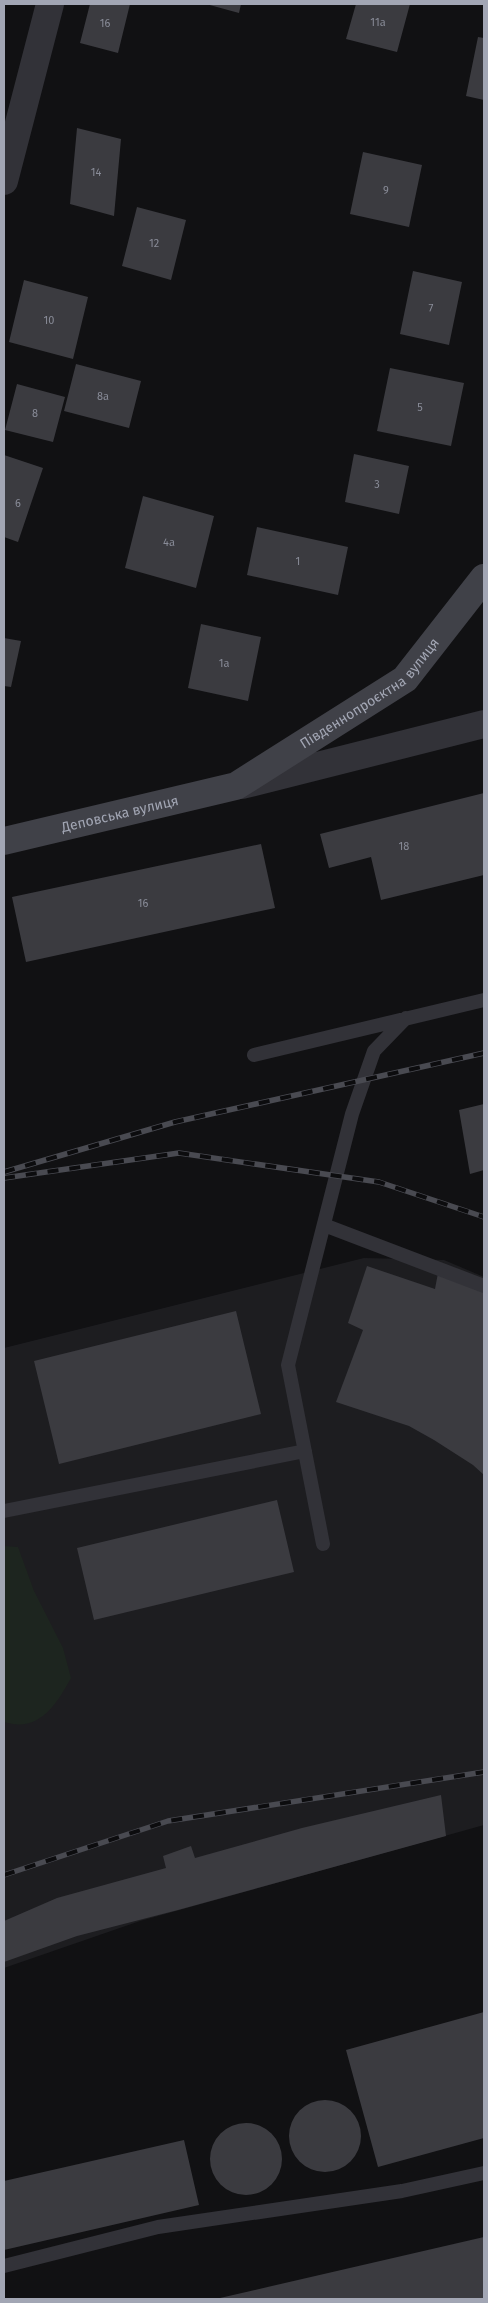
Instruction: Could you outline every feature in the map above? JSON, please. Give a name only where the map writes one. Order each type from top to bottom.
[{"type":"main road","name":"Південнопроєктна вулиця","points":[[236,786],[405,678],[484,578]]},
{"type":"main road","name":"Деповська вулиця","points":[[4,841],[236,786]]},
{"type":"street","points":[[4,182],[50,4]]},
{"type":"street","points":[[236,786],[484,724]]},
{"type":"lane","points":[[254,1055],[484,1000]]},
{"type":"lane","points":[[323,1544],[288,1365],[352,1114],[374,1051],[406,1018]]},
{"type":"lane","points":[[324,1225],[484,1286]]},
{"type":"lane","points":[[4,1510],[305,1451]]},
{"type":"lane","points":[[4,2266],[158,2227],[402,2191],[484,2173]]},
{"type":"shaded area","points":[[364,1258],[444,1260],[484,1277],[484,1825],[140,1921],[4,1968],[4,1348]]},
{"type":"shaded area","points":[[4,1546],[18,1547],[34,1591],[63,1648],[71,1678],[52,1707],[37,1720],[27,1724],[4,1722]]},
{"type":"building","points":[[90,4],[130,4],[118,53],[80,43]]},
{"type":"building","points":[[206,4],[241,4],[239,13]]},
{"type":"building","points":[[356,4],[410,4],[397,52],[346,39]]},
{"type":"building","points":[[478,37],[484,38],[484,100],[466,96]]},
{"type":"building","points":[[77,128],[121,139],[114,216],[70,204]]},
{"type":"building","points":[[363,152],[422,165],[409,227],[350,214]]},
{"type":"building","points":[[137,207],[186,220],[171,280],[122,266]]},
{"type":"building","points":[[413,271],[462,282],[449,345],[400,334]]},
{"type":"building","points":[[24,280],[88,297],[73,359],[9,342]]},
{"type":"building","points":[[76,364],[141,381],[129,428],[64,411]]},
{"type":"building","points":[[390,368],[464,383],[451,446],[377,431]]},
{"type":"building","points":[[17,384],[65,397],[53,442],[5,430]]},
{"type":"building","points":[[354,454],[409,466],[399,514],[345,502]]},
{"type":"building","points":[[4,455],[43,468],[18,542],[4,537]]},
{"type":"building","points":[[143,496],[214,516],[196,588],[125,568]]},
{"type":"building","points":[[257,527],[348,547],[338,595],[247,575]]},
{"type":"building","points":[[201,624],[261,637],[248,701],[188,688]]},
{"type":"building","points":[[4,638],[21,641],[11,687],[4,686]]},
{"type":"building","points":[[484,793],[484,875],[381,900],[371,857],[329,868],[320,834]]},
{"type":"building","points":[[261,844],[275,908],[26,962],[12,897]]},
{"type":"building","points":[[484,1104],[484,1170],[470,1174],[459,1110]]},
{"type":"building","points":[[367,1266],[435,1289],[438,1273],[484,1291],[484,1475],[473,1465],[409,1426],[336,1402],[363,1330],[348,1323]]},
{"type":"building","points":[[236,1311],[261,1414],[59,1464],[34,1361]]},
{"type":"building","points":[[277,1500],[294,1572],[94,1620],[77,1548]]},
{"type":"building","points":[[441,1795],[446,1836],[77,1936],[4,1962],[4,1921],[57,1898],[166,1868],[163,1856],[191,1846],[195,1858],[302,1828]]},
{"type":"building","points":[[484,2012],[484,2138],[378,2167],[346,2050]]},
{"type":"building","points":[[325,2100],[345,2106],[355,2116],[361,2136],[355,2156],[345,2166],[325,2172],[305,2166],[295,2156],[289,2136],[295,2116],[305,2106]]},
{"type":"building","points":[[246,2123],[266,2129],[276,2139],[282,2159],[276,2179],[266,2189],[246,2195],[226,2189],[216,2179],[210,2159],[216,2139],[226,2129]]},
{"type":"building","points":[[184,2140],[199,2205],[4,2250],[4,2181]]},
{"type":"building","points":[[484,2237],[484,2299],[220,2299],[220,2298]]},
{"type":"railway","points":[[4,1172],[175,1122],[484,1053]]},
{"type":"railway","points":[[4,1178],[179,1153],[379,1182],[484,1217]]},
{"type":"railway","points":[[4,1875],[168,1821],[484,1772]]}]
